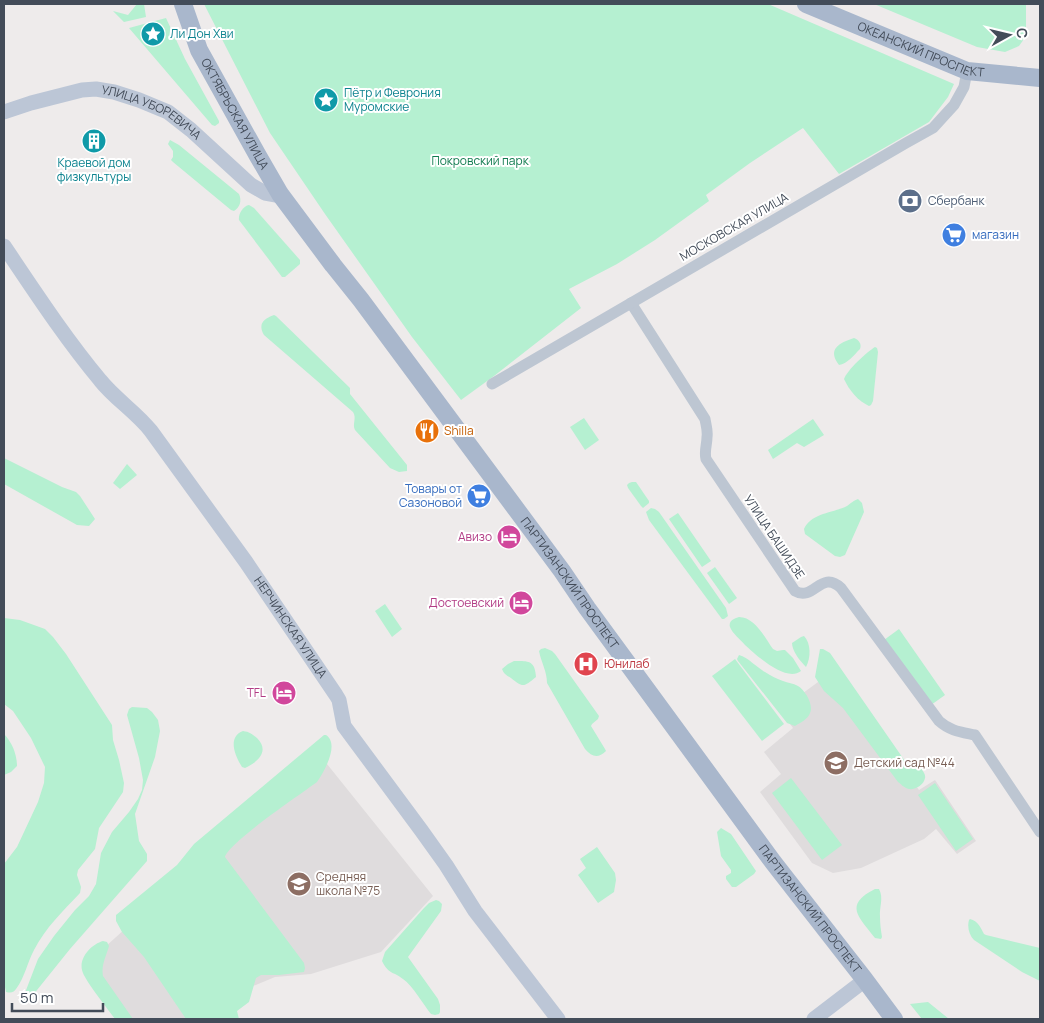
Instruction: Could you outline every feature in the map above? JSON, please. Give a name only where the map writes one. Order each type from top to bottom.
[{"type":"main road","name":"ОКТЯБРЬСКАЯ УЛИЦА","points":[[183,4],[199,50],[280,194]]},
{"type":"main road","name":"ОКЕАНСКИЙ ПРОСПЕКТ","points":[[806,4],[967,71],[1040,78]]},
{"type":"main road","name":"ПАРТИЗАНСКИЙ ПРОСПЕКТ","points":[[280,194],[562,571],[773,862],[866,980],[894,1019]]},
{"type":"street","name":"МОСКОВСКАЯ УЛИЦА","points":[[492,384],[933,128],[954,105],[964,87],[967,71]]},
{"type":"street","name":"УЛИЦА УБОРЕВИЧА","points":[[4,112],[39,100],[82,90],[96,89],[114,92],[168,112],[251,185],[265,193],[280,194]]},
{"type":"street","name":"НЕРЧИНСКАЯ УЛИЦА","points":[[4,246],[72,345],[110,391],[137,415],[151,431],[246,562],[339,700],[344,726],[446,865],[475,911],[558,1019]]},
{"type":"street","name":"УЛИЦА БАШИДЗЕ","points":[[631,303],[705,419],[707,428],[706,459],[794,591],[807,594],[822,583],[828,582],[832,582],[840,588],[939,721],[954,731],[975,735],[1040,832]]},
{"type":"street","points":[[814,1019],[866,980]]},
{"type":"shaded area","name":"Детский сад №44","points":[[833,671],[919,790],[935,780],[976,841],[957,854],[936,829],[924,839],[861,868],[833,873],[812,863],[760,792],[781,774],[764,752],[793,728],[780,710]]},
{"type":"shaded area","name":"Средняя школа №75","points":[[327,764],[433,896],[381,952],[311,974],[275,977],[229,996],[202,1019],[120,1019],[84,966],[188,872]]},
{"type":"green space","points":[[137,4],[144,4],[146,17],[124,22],[113,11],[128,15]]},
{"type":"green space","name":"Покровский парк","points":[[204,4],[768,4],[954,84],[948,97],[929,122],[839,174],[803,128],[706,195],[709,201],[655,240],[617,264],[569,289],[581,308],[461,400],[412,337],[270,133]]},
{"type":"green space","points":[[874,4],[1026,4],[1026,30],[1024,39],[1019,46],[1005,52],[977,47]]},
{"type":"green space","points":[[166,18],[185,59],[219,121],[215,126],[212,125],[129,28]]},
{"type":"green space","points":[[170,140],[179,145],[239,194],[239,206],[234,211],[171,160],[173,151],[168,144]]},
{"type":"green space","points":[[249,205],[254,208],[300,260],[300,264],[285,277],[282,277],[239,220],[241,211]]},
{"type":"green space","points":[[274,315],[350,388],[350,394],[407,465],[407,471],[399,472],[390,468],[355,430],[355,416],[353,412],[264,335],[261,328],[263,322]]},
{"type":"green space","points":[[854,338],[860,342],[860,349],[848,361],[839,365],[834,355],[836,347]]},
{"type":"green space","points":[[875,347],[878,352],[873,401],[869,406],[854,395],[844,379],[853,366]]},
{"type":"green space","points":[[584,418],[599,440],[585,450],[570,427]]},
{"type":"green space","points":[[813,419],[824,435],[804,447],[797,443],[773,459],[768,450]]},
{"type":"green space","points":[[4,458],[76,492],[95,519],[89,526],[77,525],[4,484]]},
{"type":"green space","points":[[127,464],[137,475],[120,489],[113,483]]},
{"type":"green space","points":[[636,482],[649,501],[643,508],[628,488],[627,485]]},
{"type":"green space","points":[[858,499],[862,503],[864,512],[845,555],[835,556],[805,534],[804,529],[812,520],[847,506]]},
{"type":"green space","points":[[651,508],[659,512],[726,608],[728,616],[724,619],[722,619],[649,520],[646,512]]},
{"type":"green space","points":[[678,513],[711,561],[702,567],[669,519]]},
{"type":"green space","points":[[715,567],[737,598],[729,604],[707,573]]},
{"type":"green space","points":[[385,604],[402,629],[392,637],[375,611]]},
{"type":"green space","points":[[739,617],[750,620],[755,624],[773,649],[777,651],[785,650],[793,658],[801,671],[795,674],[780,671],[750,649],[730,627],[731,621]]},
{"type":"green space","points":[[4,618],[20,620],[45,629],[66,654],[112,725],[113,740],[124,783],[123,792],[99,828],[95,849],[78,870],[77,875],[81,887],[80,893],[44,934],[19,984],[11,993],[6,992],[4,982],[4,864],[17,847],[38,802],[44,783],[45,767],[31,738],[13,711],[4,704]]},
{"type":"green space","points":[[899,629],[945,695],[931,705],[884,640]]},
{"type":"green space","points":[[804,636],[810,651],[806,667],[792,646],[792,643]]},
{"type":"green space","points":[[545,648],[555,654],[599,716],[591,726],[606,751],[600,755],[590,754],[585,749],[547,683],[539,651]]},
{"type":"green space","points":[[820,649],[830,653],[907,764],[920,767],[923,771],[925,778],[919,786],[909,789],[898,782],[843,708],[824,691],[815,677]]},
{"type":"green space","points":[[739,655],[772,676],[801,688],[811,706],[808,717],[795,726],[787,723],[738,661]]},
{"type":"green space","points":[[735,659],[784,724],[762,741],[712,676]]},
{"type":"green space","points":[[514,661],[532,664],[536,677],[529,683],[521,685],[506,675],[502,669]]},
{"type":"green space","points":[[132,707],[147,708],[152,712],[158,720],[160,731],[155,757],[135,814],[139,841],[147,854],[147,861],[25,1003],[23,998],[38,959],[75,910],[89,896],[96,884],[101,853],[112,832],[129,812],[142,790],[143,780],[139,758],[127,715]]},
{"type":"green space","points":[[243,731],[251,733],[257,738],[262,747],[261,756],[245,768],[239,763],[234,747],[235,738]]},
{"type":"green space","points":[[4,734],[13,749],[17,766],[11,772],[4,775]]},
{"type":"green space","points":[[324,735],[330,739],[331,751],[327,765],[317,782],[252,830],[229,850],[225,857],[304,963],[304,972],[261,975],[256,978],[249,1002],[237,1011],[239,1019],[186,1019],[144,957],[122,932],[116,921],[116,915],[177,865],[194,844]]},
{"type":"green space","points":[[791,778],[842,845],[822,860],[772,793]]},
{"type":"green space","points":[[935,783],[973,839],[956,851],[918,795]]},
{"type":"green space","points":[[721,828],[731,834],[756,871],[736,887],[732,887],[726,879],[731,870],[721,856],[717,832]]},
{"type":"green space","points":[[597,847],[615,873],[616,880],[614,892],[598,903],[578,875],[586,868],[580,859]]},
{"type":"green space","points":[[875,889],[879,889],[881,896],[881,939],[875,938],[857,912],[859,900]]},
{"type":"green space","points":[[436,900],[442,904],[441,911],[408,957],[438,999],[440,1012],[435,1015],[431,1014],[407,982],[389,971],[382,961],[385,952],[424,908]]},
{"type":"green space","points":[[970,919],[977,923],[986,935],[1040,948],[1040,981],[1022,972],[974,940],[969,931],[968,923]]},
{"type":"green space","points":[[103,941],[107,942],[109,946],[103,965],[103,976],[133,1019],[115,1019],[91,987],[82,970],[84,956],[91,948]]},
{"type":"green space","points":[[928,1002],[949,1019],[922,1019],[910,1004]]},
{"type":"place","name":"Ли Дон Хви","points":[[153,34]]},
{"type":"place","name":"Пётр и Феврония Муромские","points":[[326,100]]},
{"type":"place","name":"Краевой дом физкультуры","points":[[94,141]]},
{"type":"place","name":"Сбербанк","points":[[910,201]]},
{"type":"place","name":"магазин","points":[[954,235]]},
{"type":"place","name":"Shilla","points":[[427,431]]},
{"type":"place","name":"Товары от Сазоновой","points":[[479,496]]},
{"type":"place","name":"Авизо","points":[[509,537]]},
{"type":"place","name":"Достоевский","points":[[521,603]]},
{"type":"place","name":"Юнилаб","points":[[586,664]]},
{"type":"place","name":"TFL","points":[[284,693]]},
{"type":"place","name":"Детский сад №44","points":[[836,763]]},
{"type":"place","name":"Средняя школа №75","points":[[299,884]]}]
